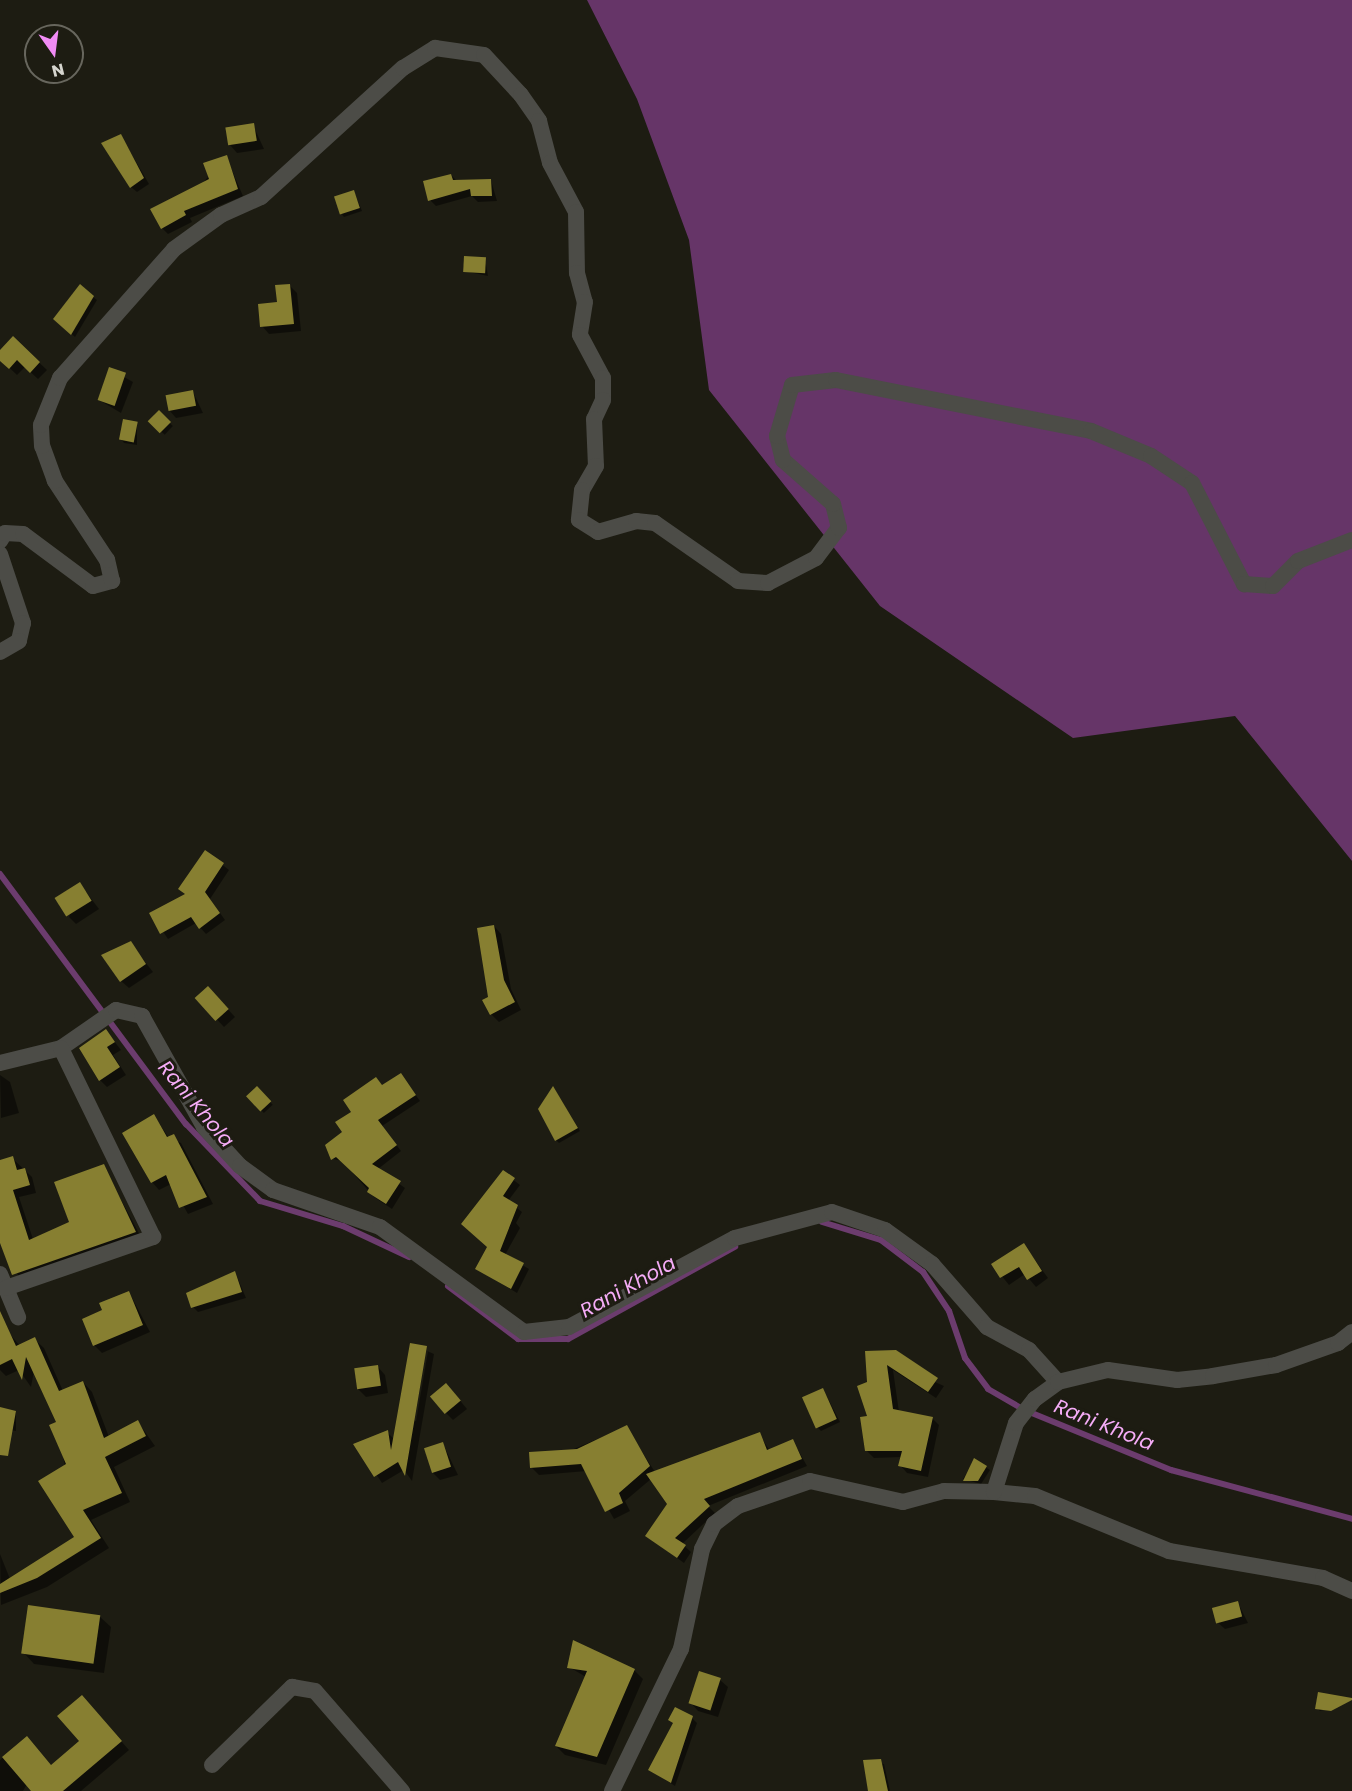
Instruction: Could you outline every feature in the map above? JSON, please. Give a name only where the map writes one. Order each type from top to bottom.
[{"type":"street","points":[[0,541],[4,533],[23,534],[93,586],[112,581],[107,560],[55,481],[42,446],[41,425],[60,378],[174,249],[221,215],[261,197],[404,68],[435,48],[484,55],[521,94],[538,121],[550,163],[576,212],[577,273],[585,302],[580,335],[603,378],[603,389],[594,419],[596,466],[582,490],[579,520],[598,532],[636,521],[655,523],[738,581],[768,583],[816,558],[839,528],[833,504],[783,460],[777,436],[792,385],[836,380],[1091,431],[1151,456],[1192,483],[1245,584],[1273,586],[1298,561],[1352,540]]},
{"type":"street","points":[[0,554],[23,623],[19,641],[0,652]]},
{"type":"street","points":[[0,1063],[61,1048],[116,1010],[142,1016],[204,1127],[240,1166],[273,1190],[380,1227],[524,1332],[569,1327],[735,1238],[832,1212],[885,1230],[932,1264],[987,1327],[1029,1350],[1058,1382]]},
{"type":"street","points":[[18,1317],[3,1281],[153,1237],[61,1048]]},
{"type":"street","points":[[994,1492],[1016,1423],[1035,1399],[1058,1382],[1108,1370],[1178,1380],[1213,1376],[1276,1365],[1338,1343],[1352,1332]]},
{"type":"street","points":[[612,1791],[681,1649],[702,1549],[714,1524],[738,1506],[810,1481],[903,1502],[944,1491],[1035,1496],[1170,1551],[1323,1578],[1352,1590]]},
{"type":"street","points":[[212,1765],[292,1687],[315,1691],[402,1791]]},
{"type":"shaded area","points":[[587,0],[1352,0],[1352,861],[1235,716],[1073,738],[880,606],[709,390],[689,240],[637,99]]},
{"type":"building","points":[[254,123],[257,141],[228,145],[225,128]]},
{"type":"building","points":[[121,134],[144,178],[130,188],[101,143]]},
{"type":"building","points":[[227,155],[238,189],[184,211],[186,215],[161,229],[150,209],[209,179],[203,163]]},
{"type":"building","points":[[451,174],[453,180],[491,179],[492,196],[471,196],[470,189],[428,201],[423,181]]},
{"type":"building","points":[[354,190],[360,208],[340,215],[334,196]]},
{"type":"building","points":[[464,256],[486,257],[485,273],[463,272]]},
{"type":"building","points":[[80,284],[94,296],[71,335],[53,319]]},
{"type":"building","points":[[290,284],[294,324],[260,327],[258,304],[277,302],[275,285]]},
{"type":"building","points":[[13,336],[40,362],[30,373],[17,360],[9,369],[0,361],[0,350]]},
{"type":"building","points":[[109,367],[126,373],[115,406],[98,400]]},
{"type":"building","points":[[193,390],[196,406],[169,411],[166,395]]},
{"type":"building","points":[[159,410],[171,422],[160,433],[148,421]]},
{"type":"building","points":[[123,419],[138,422],[134,442],[119,440]]},
{"type":"building","points":[[205,850],[224,863],[205,892],[220,913],[199,929],[191,917],[160,934],[149,913],[185,894],[178,889]]},
{"type":"building","points":[[80,882],[92,901],[66,917],[55,898]]},
{"type":"building","points":[[494,925],[504,980],[515,1002],[490,1015],[482,1000],[488,997],[477,928]]},
{"type":"building","points":[[131,941],[146,964],[120,982],[101,955]]},
{"type":"building","points":[[208,986],[229,1009],[215,1021],[195,998]]},
{"type":"building","points":[[106,1029],[115,1042],[107,1047],[120,1067],[99,1081],[79,1048]]},
{"type":"building","points":[[401,1073],[416,1095],[378,1120],[397,1145],[372,1164],[401,1181],[386,1204],[367,1192],[369,1188],[336,1157],[331,1160],[325,1145],[342,1132],[335,1122],[351,1112],[343,1100],[376,1077],[382,1085]]},
{"type":"building","points":[[257,1086],[271,1101],[260,1112],[246,1096]]},
{"type":"building","points":[[553,1086],[578,1128],[555,1141],[538,1109]]},
{"type":"building","points":[[154,1114],[167,1137],[174,1134],[207,1197],[179,1208],[166,1175],[151,1183],[122,1133]]},
{"type":"building","points":[[13,1156],[17,1170],[25,1168],[30,1185],[13,1190],[29,1240],[69,1222],[54,1182],[104,1164],[136,1232],[12,1275],[0,1243],[0,1160]]},
{"type":"building","points":[[503,1170],[515,1178],[503,1196],[518,1205],[500,1251],[524,1263],[511,1289],[475,1269],[487,1247],[461,1224]]},
{"type":"building","points":[[1024,1243],[1042,1271],[1027,1280],[1019,1267],[1000,1278],[991,1264]]},
{"type":"building","points":[[235,1271],[242,1292],[191,1308],[186,1293]]},
{"type":"building","points":[[129,1291],[143,1325],[93,1346],[82,1319],[102,1310],[99,1303]]},
{"type":"building","points":[[0,1311],[16,1346],[35,1337],[59,1391],[83,1381],[104,1438],[138,1420],[146,1436],[105,1457],[122,1493],[83,1510],[101,1538],[37,1578],[0,1593],[0,1584],[74,1537],[38,1481],[66,1464],[49,1425],[56,1422],[26,1357],[22,1380],[12,1359],[0,1365]]},
{"type":"building","points":[[410,1343],[427,1346],[405,1476],[398,1462],[374,1477],[353,1444],[388,1430],[391,1450]]},
{"type":"building","points":[[896,1350],[938,1378],[928,1392],[887,1365],[893,1409],[933,1417],[921,1471],[898,1466],[902,1451],[865,1451],[860,1417],[867,1416],[857,1386],[867,1382],[865,1351]]},
{"type":"building","points":[[378,1365],[381,1386],[357,1389],[354,1368]]},
{"type":"building","points":[[446,1383],[461,1401],[445,1414],[430,1396]]},
{"type":"building","points":[[823,1388],[837,1419],[816,1428],[802,1397]]},
{"type":"building","points":[[0,1407],[16,1411],[8,1456],[0,1455]]},
{"type":"building","points":[[627,1425],[650,1466],[619,1493],[623,1503],[605,1512],[581,1464],[530,1468],[529,1452],[577,1449]]},
{"type":"building","points":[[760,1432],[767,1450],[793,1439],[802,1459],[704,1499],[710,1506],[675,1538],[686,1545],[677,1558],[645,1536],[667,1504],[646,1474]]},
{"type":"building","points":[[443,1442],[451,1467],[432,1473],[424,1448]]},
{"type":"building","points":[[974,1458],[987,1466],[978,1481],[963,1481]]},
{"type":"building","points":[[1238,1601],[1242,1616],[1216,1623],[1212,1608]]},
{"type":"building","points":[[28,1605],[100,1615],[93,1664],[21,1654]]},
{"type":"building","points":[[573,1640],[635,1669],[597,1757],[555,1746],[587,1671],[567,1668]]},
{"type":"building","points":[[699,1671],[721,1678],[710,1710],[688,1703]]},
{"type":"building","points":[[1318,1692],[1352,1698],[1352,1700],[1331,1711],[1315,1709]]},
{"type":"building","points":[[82,1695],[122,1741],[63,1791],[31,1791],[2,1757],[27,1736],[51,1765],[79,1741],[57,1716]]},
{"type":"building","points":[[675,1707],[693,1716],[671,1783],[648,1770],[673,1723],[668,1720]]},
{"type":"building","points":[[881,1759],[888,1791],[868,1791],[863,1760]]},
{"type":"waterway","name":"Rani Khola","points":[[0,874],[186,1124],[260,1201],[343,1226],[409,1257]]},
{"type":"waterway","name":"Rani Khola","points":[[822,1222],[881,1240],[923,1272],[949,1311],[965,1358],[988,1389],[1022,1409],[1171,1470],[1352,1519]]},
{"type":"waterway","name":"Rani Khola","points":[[448,1286],[518,1339],[568,1339],[735,1247]]}]
